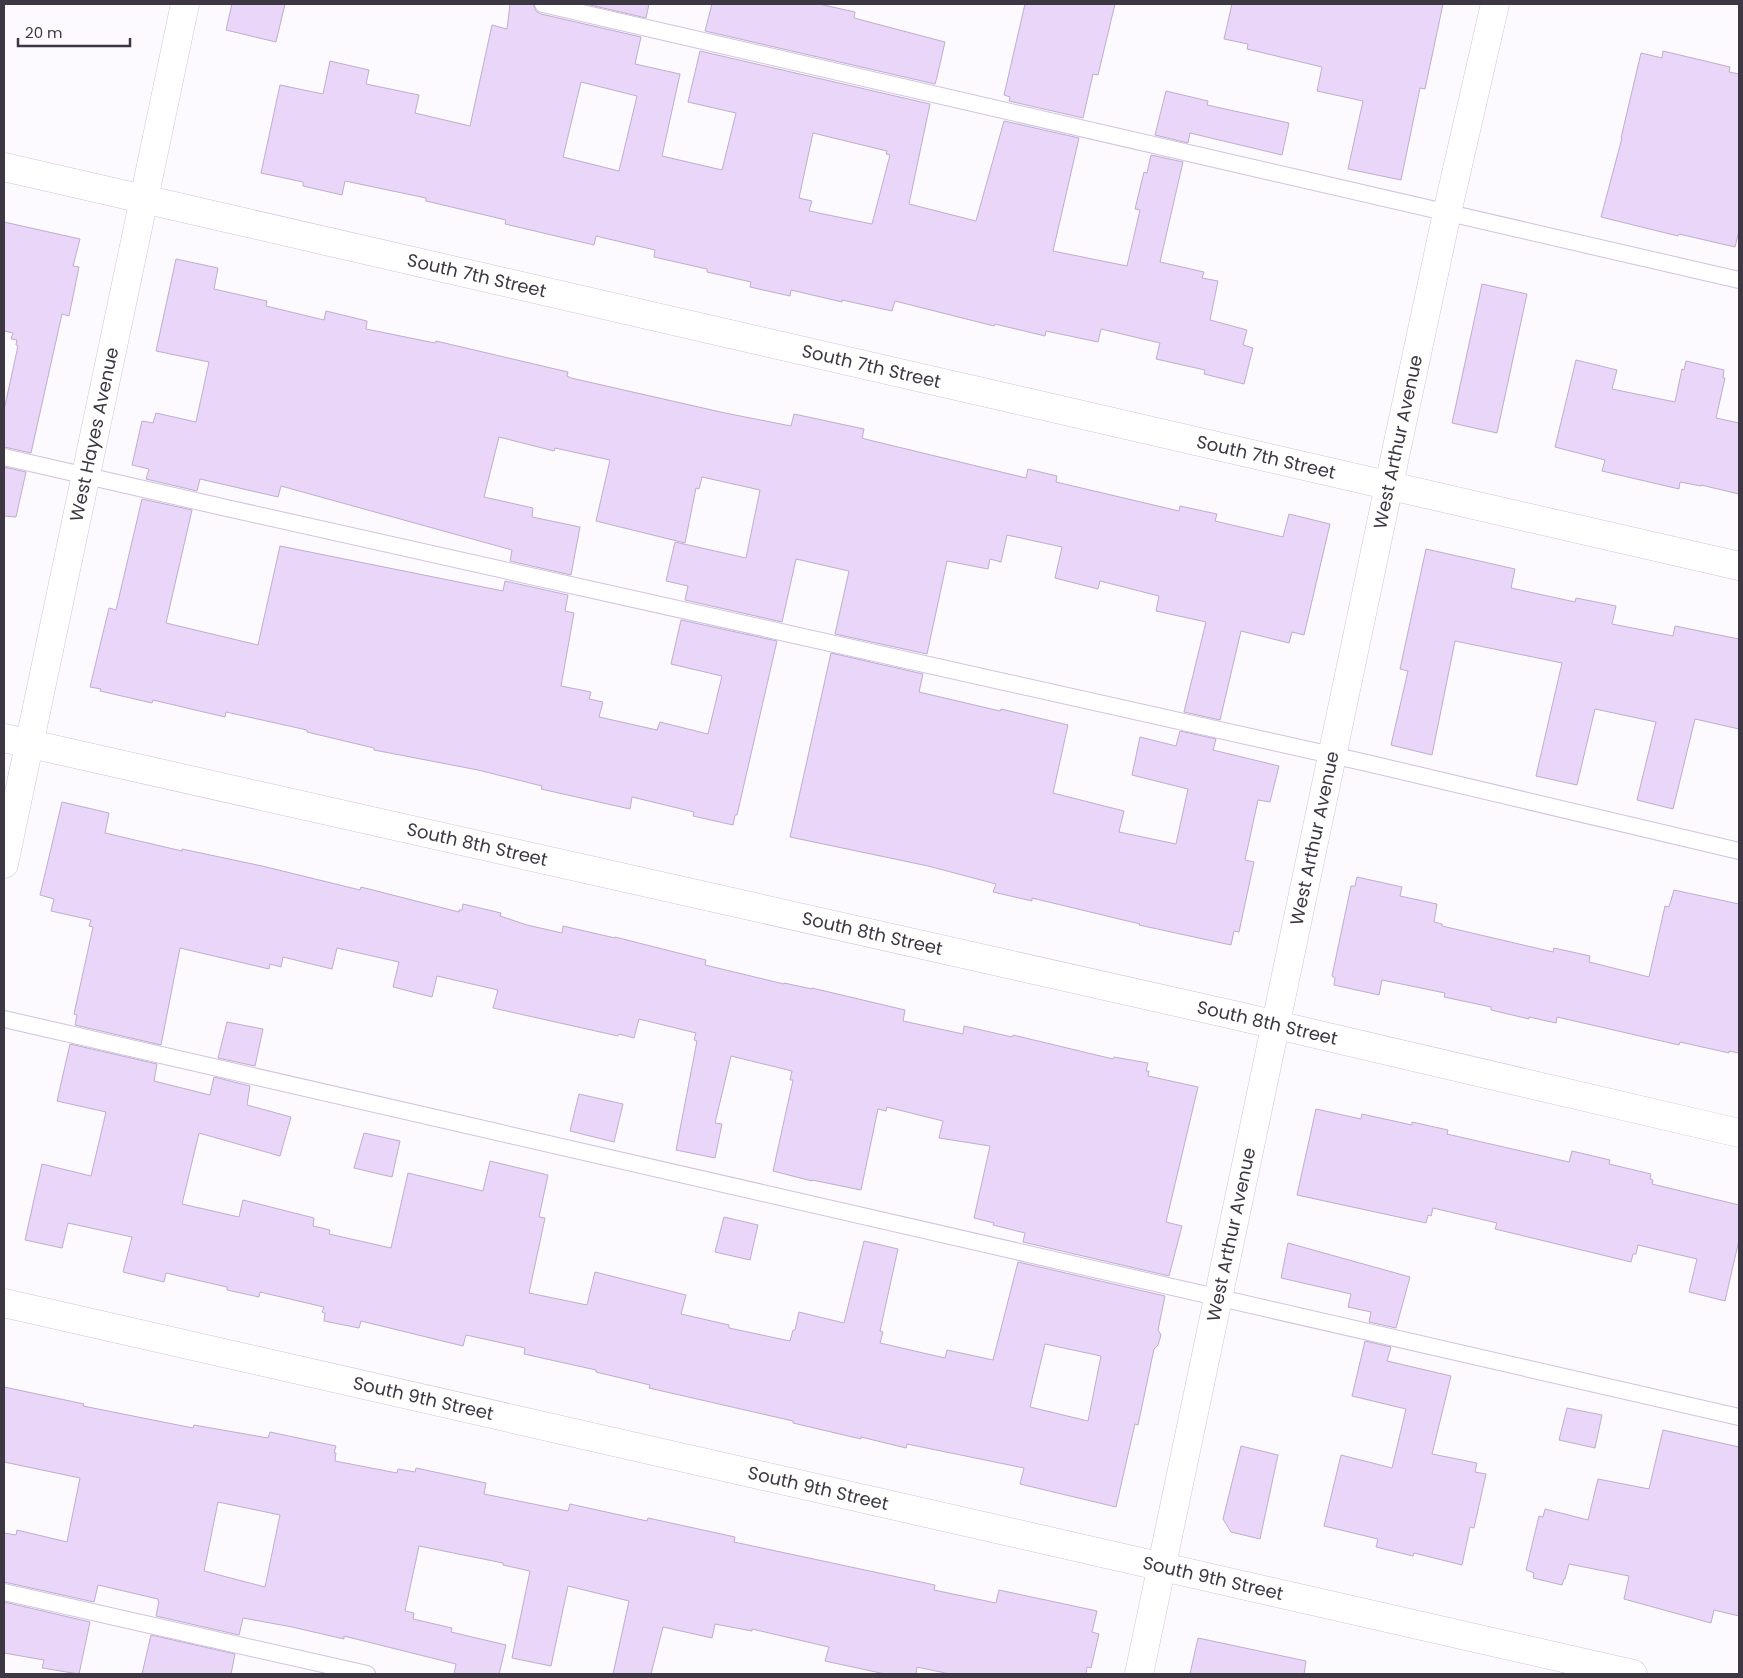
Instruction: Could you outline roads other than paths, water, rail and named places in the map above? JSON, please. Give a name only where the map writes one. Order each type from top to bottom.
[{"type":"street","name":"West Hayes Avenue","points":[[4,864],[16,740],[86,476],[185,4]]},
{"type":"street","name":"West Arthur Avenue","points":[[1139,1674],[1448,213],[1495,4]]},
{"type":"street","name":"South 7th Street","points":[[4,167],[1739,566]]},
{"type":"street","name":"South 8th Street","points":[[16,740],[1275,1025],[1739,1133]]},
{"type":"street","name":"South 9th Street","points":[[4,1303],[1633,1674]]},
{"type":"lane","points":[[543,4],[1739,280]]},
{"type":"lane","points":[[4,457],[1333,755],[1739,851]]},
{"type":"lane","points":[[4,1019],[1739,1417]]},
{"type":"lane","points":[[4,1592],[368,1674]]}]
